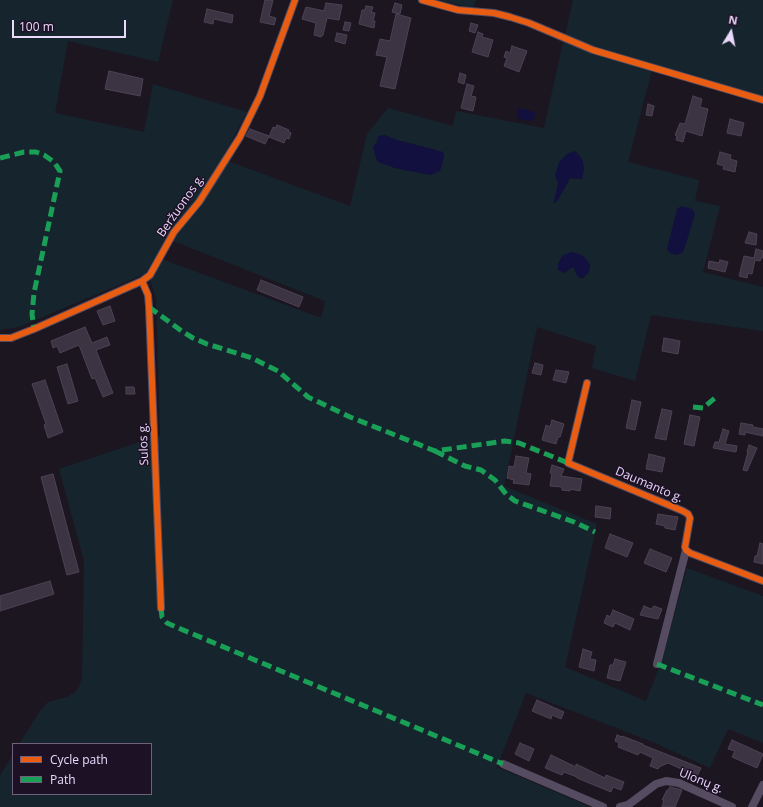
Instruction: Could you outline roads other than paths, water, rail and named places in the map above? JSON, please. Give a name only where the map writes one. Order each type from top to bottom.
[{"type":"street","name":"Beržuonos g.","points":[[0,338],[11,338],[34,329],[142,281],[150,275],[174,232],[199,202],[240,137],[260,96],[295,0]]},
{"type":"street","points":[[422,0],[458,10],[494,13],[510,17],[529,23],[593,50],[763,100]]},
{"type":"street","name":"Sulos g.","points":[[142,281],[148,295],[149,307],[161,608]]},
{"type":"street","name":"Daumanto g.","points":[[586,383],[568,463],[688,514],[690,518],[685,547],[686,550]]},
{"type":"street","points":[[657,664],[686,550],[690,553],[763,581]]},
{"type":"street","points":[[503,764],[603,807]]},
{"type":"street","name":"Ulonų g.","points":[[620,807],[628,804],[656,784],[666,781],[679,783],[732,807]]},
{"type":"street","points":[[752,807],[763,785]]}]
